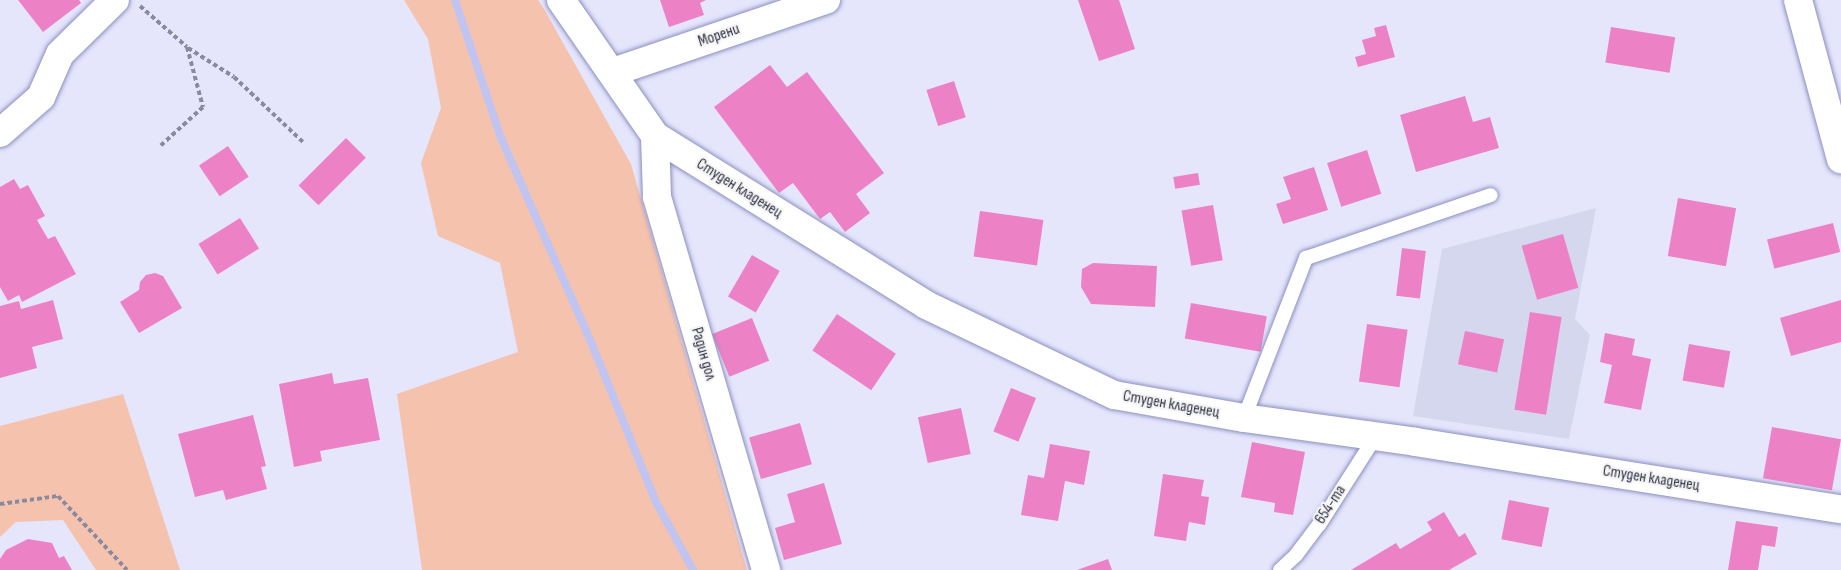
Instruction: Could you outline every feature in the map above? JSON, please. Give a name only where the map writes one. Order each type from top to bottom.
[{"type":"street","points":[[0,133],[41,97],[60,54],[116,0]]},
{"type":"street","name":"Студен кладенец","points":[[561,0],[613,72],[655,136],[926,305],[1114,395],[1244,418],[1376,435],[1841,510]]},
{"type":"street","name":"Морени","points":[[613,72],[826,0]]},
{"type":"street","points":[[1798,0],[1841,159]]},
{"type":"street","name":"Радин дол","points":[[655,136],[657,197],[766,570]]},
{"type":"lane","points":[[1244,418],[1306,258],[1491,195]]},
{"type":"lane","name":"654-та","points":[[1280,570],[1296,555],[1319,525],[1376,435]]},
{"type":"path","points":[[132,0],[187,47],[234,77],[304,143]]},
{"type":"path","points":[[159,147],[203,107],[187,47]]},
{"type":"path","points":[[0,504],[57,496],[127,570]]},
{"type":"shaded area","points":[[404,0],[538,0],[544,9],[631,164],[747,570],[422,570],[397,394],[518,352],[500,263],[438,236],[421,163],[441,108],[428,39]]},
{"type":"shaded area","points":[[1596,208],[1575,319],[1590,335],[1569,439],[1413,416],[1442,249]]},
{"type":"shaded area","points":[[123,394],[180,570],[96,570],[63,520],[16,522],[0,537],[0,426]]},
{"type":"building","points":[[18,0],[79,0],[81,3],[43,32]]},
{"type":"building","points":[[660,0],[706,0],[700,3],[704,15],[669,27]]},
{"type":"building","points":[[1078,0],[1119,0],[1135,49],[1099,61]]},
{"type":"building","points":[[1386,25],[1395,57],[1358,67],[1355,57],[1366,54],[1362,40],[1376,36],[1374,28]]},
{"type":"building","points":[[1611,27],[1675,37],[1670,73],[1605,63]]},
{"type":"building","points":[[770,65],[787,87],[807,72],[884,173],[856,194],[870,213],[845,232],[830,212],[820,219],[793,183],[779,193],[714,107]]},
{"type":"building","points":[[954,81],[966,117],[938,126],[926,90]]},
{"type":"building","points":[[1465,96],[1473,122],[1490,117],[1499,148],[1416,172],[1400,115]]},
{"type":"building","points":[[346,138],[366,158],[318,205],[299,185]]},
{"type":"building","points":[[228,146],[249,177],[220,196],[199,166]]},
{"type":"building","points":[[1367,150],[1381,194],[1341,207],[1327,163]]},
{"type":"building","points":[[1314,167],[1328,210],[1283,224],[1276,204],[1291,199],[1283,177]]},
{"type":"building","points":[[1198,173],[1200,185],[1175,189],[1173,177]]},
{"type":"building","points":[[14,179],[20,189],[28,185],[45,216],[37,220],[48,239],[55,236],[76,274],[22,302],[19,295],[8,301],[0,287],[0,187]]},
{"type":"building","points":[[1678,198],[1736,208],[1726,266],[1668,256]]},
{"type":"building","points":[[1213,205],[1223,260],[1191,266],[1181,211]]},
{"type":"building","points":[[980,211],[1043,220],[1037,265],[974,257]]},
{"type":"building","points":[[240,218],[259,249],[218,274],[198,244]]},
{"type":"building","points":[[1833,223],[1840,252],[1774,269],[1767,239]]},
{"type":"building","points":[[1563,234],[1578,288],[1537,300],[1522,246]]},
{"type":"building","points":[[1402,248],[1426,251],[1420,299],[1396,296]]},
{"type":"building","points":[[752,255],[780,271],[756,313],[728,297]]},
{"type":"building","points":[[1093,263],[1157,266],[1155,307],[1091,304],[1081,287],[1082,269]]},
{"type":"building","points":[[155,273],[163,276],[182,308],[139,333],[120,302],[139,290],[140,282],[146,275]]},
{"type":"building","points":[[53,300],[63,339],[32,347],[37,368],[0,378],[0,306],[19,301],[21,309]]},
{"type":"building","points":[[1841,300],[1841,342],[1791,356],[1780,318]]},
{"type":"building","points":[[1191,303],[1267,316],[1261,352],[1185,338]]},
{"type":"building","points":[[1530,312],[1562,317],[1546,415],[1515,410]]},
{"type":"building","points":[[837,314],[896,354],[871,390],[812,350]]},
{"type":"building","points":[[752,318],[769,361],[729,377],[712,334]]},
{"type":"building","points":[[1367,324],[1408,330],[1400,387],[1359,381]]},
{"type":"building","points":[[1465,331],[1504,339],[1497,373],[1458,364]]},
{"type":"building","points":[[1605,333],[1635,339],[1632,355],[1651,359],[1641,410],[1604,403],[1612,365],[1600,362]]},
{"type":"building","points":[[1689,344],[1730,351],[1724,388],[1683,380]]},
{"type":"building","points":[[332,373],[334,384],[368,378],[380,440],[320,451],[322,461],[294,467],[279,384]]},
{"type":"building","points":[[1011,388],[1036,398],[1018,442],[993,432]]},
{"type":"building","points":[[961,408],[971,454],[928,463],[918,417]]},
{"type":"building","points":[[253,415],[266,466],[261,467],[267,489],[226,500],[223,490],[195,497],[178,434]]},
{"type":"building","points":[[800,423],[812,464],[761,479],[749,438]]},
{"type":"building","points":[[1772,427],[1841,439],[1832,490],[1763,478]]},
{"type":"building","points":[[1252,442],[1305,452],[1293,515],[1274,512],[1275,503],[1241,497]]},
{"type":"building","points":[[1050,444],[1090,451],[1084,485],[1065,481],[1058,521],[1021,515],[1028,475],[1044,478]]},
{"type":"building","points":[[1163,474],[1204,480],[1201,496],[1209,497],[1205,525],[1189,522],[1186,541],[1154,536]]},
{"type":"building","points":[[824,483],[842,544],[784,560],[775,528],[795,522],[787,494]]},
{"type":"building","points":[[1509,500],[1549,508],[1542,547],[1501,539]]},
{"type":"building","points":[[1444,512],[1459,537],[1465,533],[1477,554],[1449,570],[1351,570],[1396,543],[1400,549],[1432,530],[1427,522]]},
{"type":"building","points":[[1736,521],[1778,527],[1775,547],[1762,545],[1758,570],[1728,570]]},
{"type":"building","points":[[28,539],[52,543],[59,558],[64,556],[72,570],[0,570],[0,559],[6,550]]},
{"type":"building","points":[[1108,559],[1112,570],[1077,570]]},
{"type":"waterway","points":[[455,0],[501,138],[591,342],[656,502],[693,570]]}]
